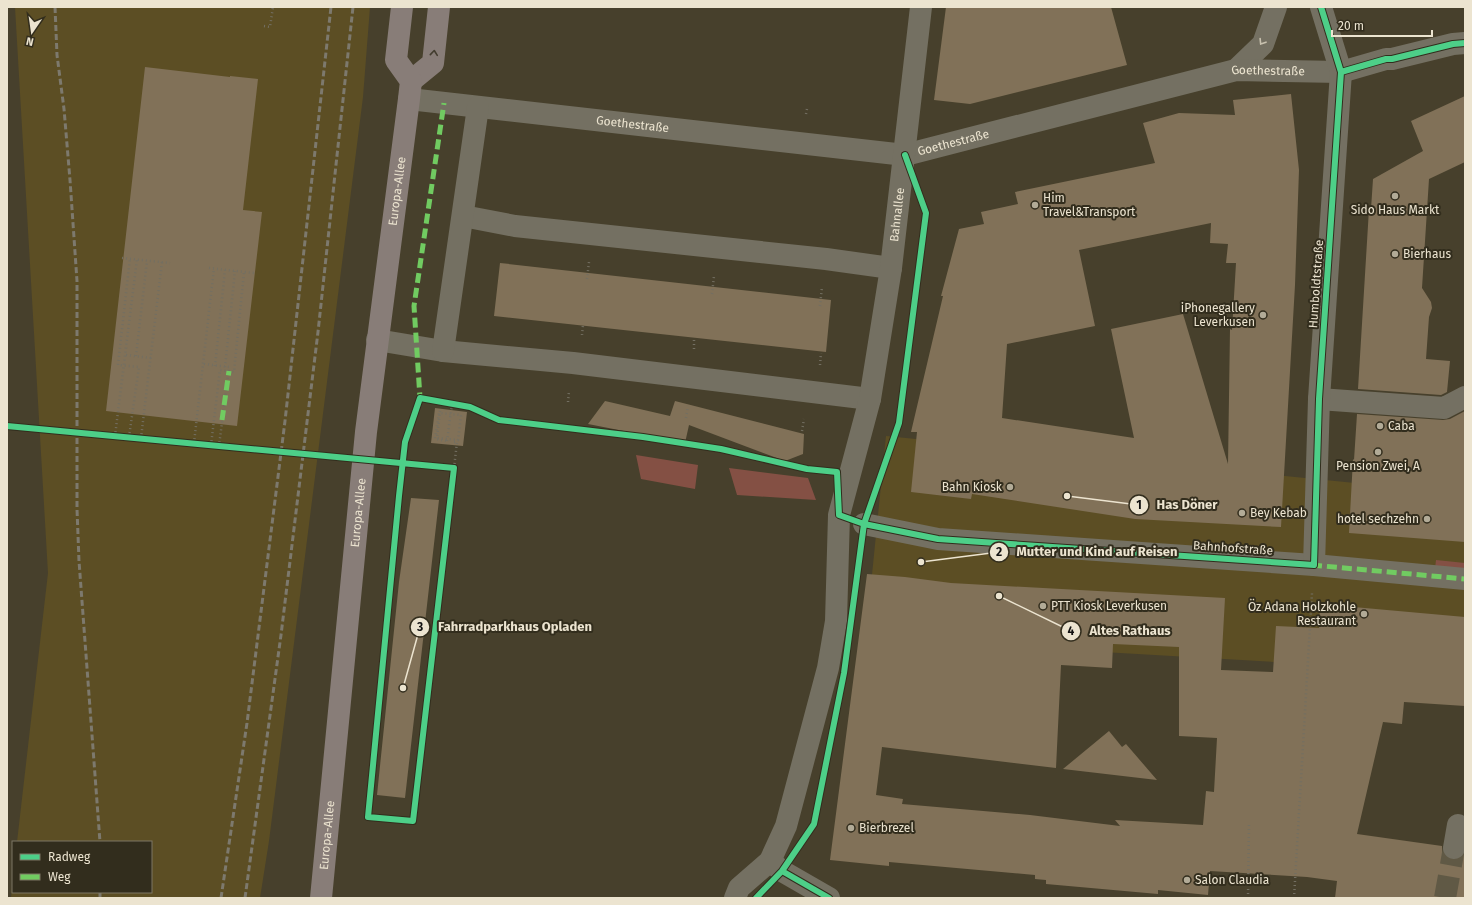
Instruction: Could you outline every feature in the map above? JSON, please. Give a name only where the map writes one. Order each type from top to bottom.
[{"type":"main road","points":[[402,7],[396,60],[410,90],[433,63],[439,7]]},
{"type":"main road","name":"Europa-Allee","points":[[321,898],[366,432],[410,90]]},
{"type":"street","name":"Bahnallee","points":[[770,861],[786,826],[828,668],[836,621],[839,515],[870,398],[891,268],[921,7]]},
{"type":"street","points":[[1236,70],[1263,44],[1276,7]]},
{"type":"street","name":"Humboldtstraße","points":[[1314,565],[1319,399],[1341,72],[1321,7]]},
{"type":"street","name":"Goethestraße","points":[[410,90],[478,107],[904,155],[1236,70],[1341,72],[1386,59],[1392,59],[1453,44],[1465,43]]},
{"type":"street","points":[[443,350],[478,107]]},
{"type":"street","points":[[463,216],[516,226],[818,258],[891,268]]},
{"type":"street","points":[[377,340],[443,350],[573,363],[870,398]]},
{"type":"street","points":[[1319,399],[1444,408],[1465,397]]},
{"type":"street","name":"Bahnhofstraße","points":[[864,524],[938,539],[1314,565],[1465,579]]},
{"type":"street","points":[[1454,848],[1458,825]]},
{"type":"street","points":[[734,898],[739,888],[770,861],[782,871],[829,898]]},
{"type":"path","points":[[264,26],[270,27],[273,7]]},
{"type":"path","points":[[122,258],[170,263]]},
{"type":"path","points":[[129,437],[139,367],[118,365],[130,258]]},
{"type":"path","points":[[116,436],[136,259]]},
{"type":"path","points":[[136,356],[147,261]]},
{"type":"path","points":[[141,438],[162,262]]},
{"type":"path","points":[[209,268],[254,273]]},
{"type":"path","points":[[194,443],[214,268]]},
{"type":"path","points":[[215,366],[225,270]]},
{"type":"path","points":[[225,367],[235,271]]},
{"type":"path","points":[[211,445],[220,370],[234,372],[244,272]]},
{"type":"path","points":[[126,355],[151,358]]},
{"type":"path","points":[[204,364],[229,367],[219,446]]},
{"type":"path","points":[[447,441],[452,404]]},
{"type":"path","points":[[439,412],[461,416],[458,440],[437,438],[439,412]]},
{"type":"path","points":[[439,412],[435,439],[457,442],[454,468]]},
{"type":"path","points":[[221,424],[222,420]]},
{"type":"path","points":[[1294,898],[1314,565]]},
{"type":"path","points":[[1248,898],[1250,822]]},
{"type":"shaded area","points":[[15,7],[370,7],[363,97],[269,841],[260,898],[11,898],[12,888],[12,893],[152,893],[152,841],[17,841],[48,573]]},
{"type":"shaded area","points":[[886,436],[1465,494],[1465,673],[980,645],[866,634]]},
{"type":"shaded area","points":[[636,455],[698,465],[695,489],[641,479]]},
{"type":"shaded area","points":[[729,468],[808,478],[816,500],[737,495]]},
{"type":"shaded area","points":[[1436,560],[1465,563],[1465,580],[1434,578]]},
{"type":"building","points":[[946,7],[1111,7],[1127,65],[970,104],[934,100]]},
{"type":"building","points":[[145,67],[258,79],[243,210],[262,212],[237,426],[106,411]]},
{"type":"building","points":[[1291,94],[1299,170],[1295,285],[1281,527],[1135,519],[972,494],[971,499],[911,492],[917,432],[911,432],[943,296],[941,296],[959,229],[984,224],[981,212],[1018,204],[1015,192],[1155,163],[1143,123],[1179,113],[1235,115],[1233,100]],"holes":[[[1211,223],[1210,243],[1228,244],[1226,263],[1236,263],[1232,330],[1230,329],[1228,464],[1183,314],[1111,329],[1134,438],[1002,418],[1007,344],[1095,326],[1079,250]]]},
{"type":"building","points":[[1465,96],[1465,162],[1429,179],[1422,288],[1431,302],[1432,308],[1429,317],[1426,359],[1450,361],[1447,392],[1441,395],[1358,389],[1369,209],[1371,209],[1373,179],[1423,151],[1411,121]]},
{"type":"building","points":[[500,263],[831,300],[826,352],[494,316]]},
{"type":"building","points":[[605,401],[670,416],[675,401],[804,434],[803,454],[785,461],[689,425],[685,443],[588,424]]},
{"type":"building","points":[[435,408],[467,412],[463,446],[431,443]]},
{"type":"building","points":[[1465,411],[1465,542],[1349,533],[1357,414],[1443,420],[1450,419]]},
{"type":"building","points":[[411,498],[439,500],[405,798],[377,795],[399,582]]},
{"type":"building","points":[[867,574],[951,583],[1225,598],[1221,670],[1273,672],[1276,626],[1319,628],[1320,604],[1465,617],[1465,706],[1404,702],[1402,724],[1383,722],[1357,834],[1442,846],[1442,852],[1451,860],[1459,860],[1465,853],[1465,898],[1335,898],[1337,881],[1307,877],[1210,871],[1208,895],[1158,890],[1158,894],[1046,884],[1046,880],[1035,879],[1035,875],[889,862],[889,866],[830,860]],"holes":[[[1113,644],[1179,647],[1179,736],[1217,738],[1214,792],[1206,791],[1203,825],[1115,820],[1120,826],[1030,815],[902,804],[903,799],[876,795],[882,747],[1056,768],[1061,665],[1112,668]]]},
{"type":"building","points":[[1109,731],[1122,747],[1126,744],[1157,780],[1063,769]]},
{"type":"tunnel","points":[[1445,898],[1454,848]]},
{"type":"railway","points":[[55,7],[57,55],[64,109],[77,281],[77,509],[79,561],[100,841]]},
{"type":"railway","points":[[221,898],[247,723],[285,421],[331,7]]},
{"type":"railway","points":[[245,898],[281,635],[318,332],[353,7]]},
{"type":"railway","points":[[100,893],[100,898]]},
{"type":"marked path","points":[[418,402],[420,398],[414,306],[444,103]]},
{"type":"marked path","points":[[222,420],[229,371]]},
{"type":"marked path","points":[[1312,565],[1465,579]]},
{"type":"cycle path","points":[[7,426],[454,468],[413,821],[368,817],[399,496],[405,442],[420,398],[470,407],[499,420],[643,437],[721,449],[807,469],[837,472],[839,515],[864,524],[938,539],[1314,565],[1319,399],[1341,72],[1321,7]]},
{"type":"cycle path","points":[[1341,72],[1386,59],[1392,59],[1453,44],[1465,43]]},
{"type":"cycle path","points":[[756,898],[782,871],[814,824],[844,673],[864,524],[899,423],[926,213],[905,155]]},
{"type":"cycle path","points":[[782,871],[829,898]]},
{"type":"place","name":"Sido Haus Markt","points":[[1395,196]]},
{"type":"place","name":"Him Travel&Transport","points":[[1035,205]]},
{"type":"place","name":"Bierhaus","points":[[1395,254]]},
{"type":"place","name":"iPhonegallery Leverkusen","points":[[1263,315]]},
{"type":"place","name":"Caba","points":[[1380,426]]},
{"type":"place","name":"Pension Zwei, A","points":[[1378,452]]},
{"type":"place","name":"Bahn Kiosk","points":[[1010,487]]},
{"type":"place","name":"Has Döner","points":[[1067,496]]},
{"type":"place","name":"Bey Kebab","points":[[1242,513]]},
{"type":"place","name":"hotel sechzehn","points":[[1427,519]]},
{"type":"place","name":"Mutter und Kind auf Reisen","points":[[921,562]]},
{"type":"place","name":"Altes Rathaus","points":[[999,596]]},
{"type":"place","name":"PTT Kiosk Leverkusen","points":[[1043,606]]},
{"type":"place","name":"Öz Adana Holzkohle Restaurant","points":[[1364,614]]},
{"type":"place","name":"Fahrradparkhaus Opladen","points":[[403,688]]},
{"type":"place","name":"Bierbrezel","points":[[851,828]]},
{"type":"place","name":"Salon Claudia","points":[[1187,880]]}]
